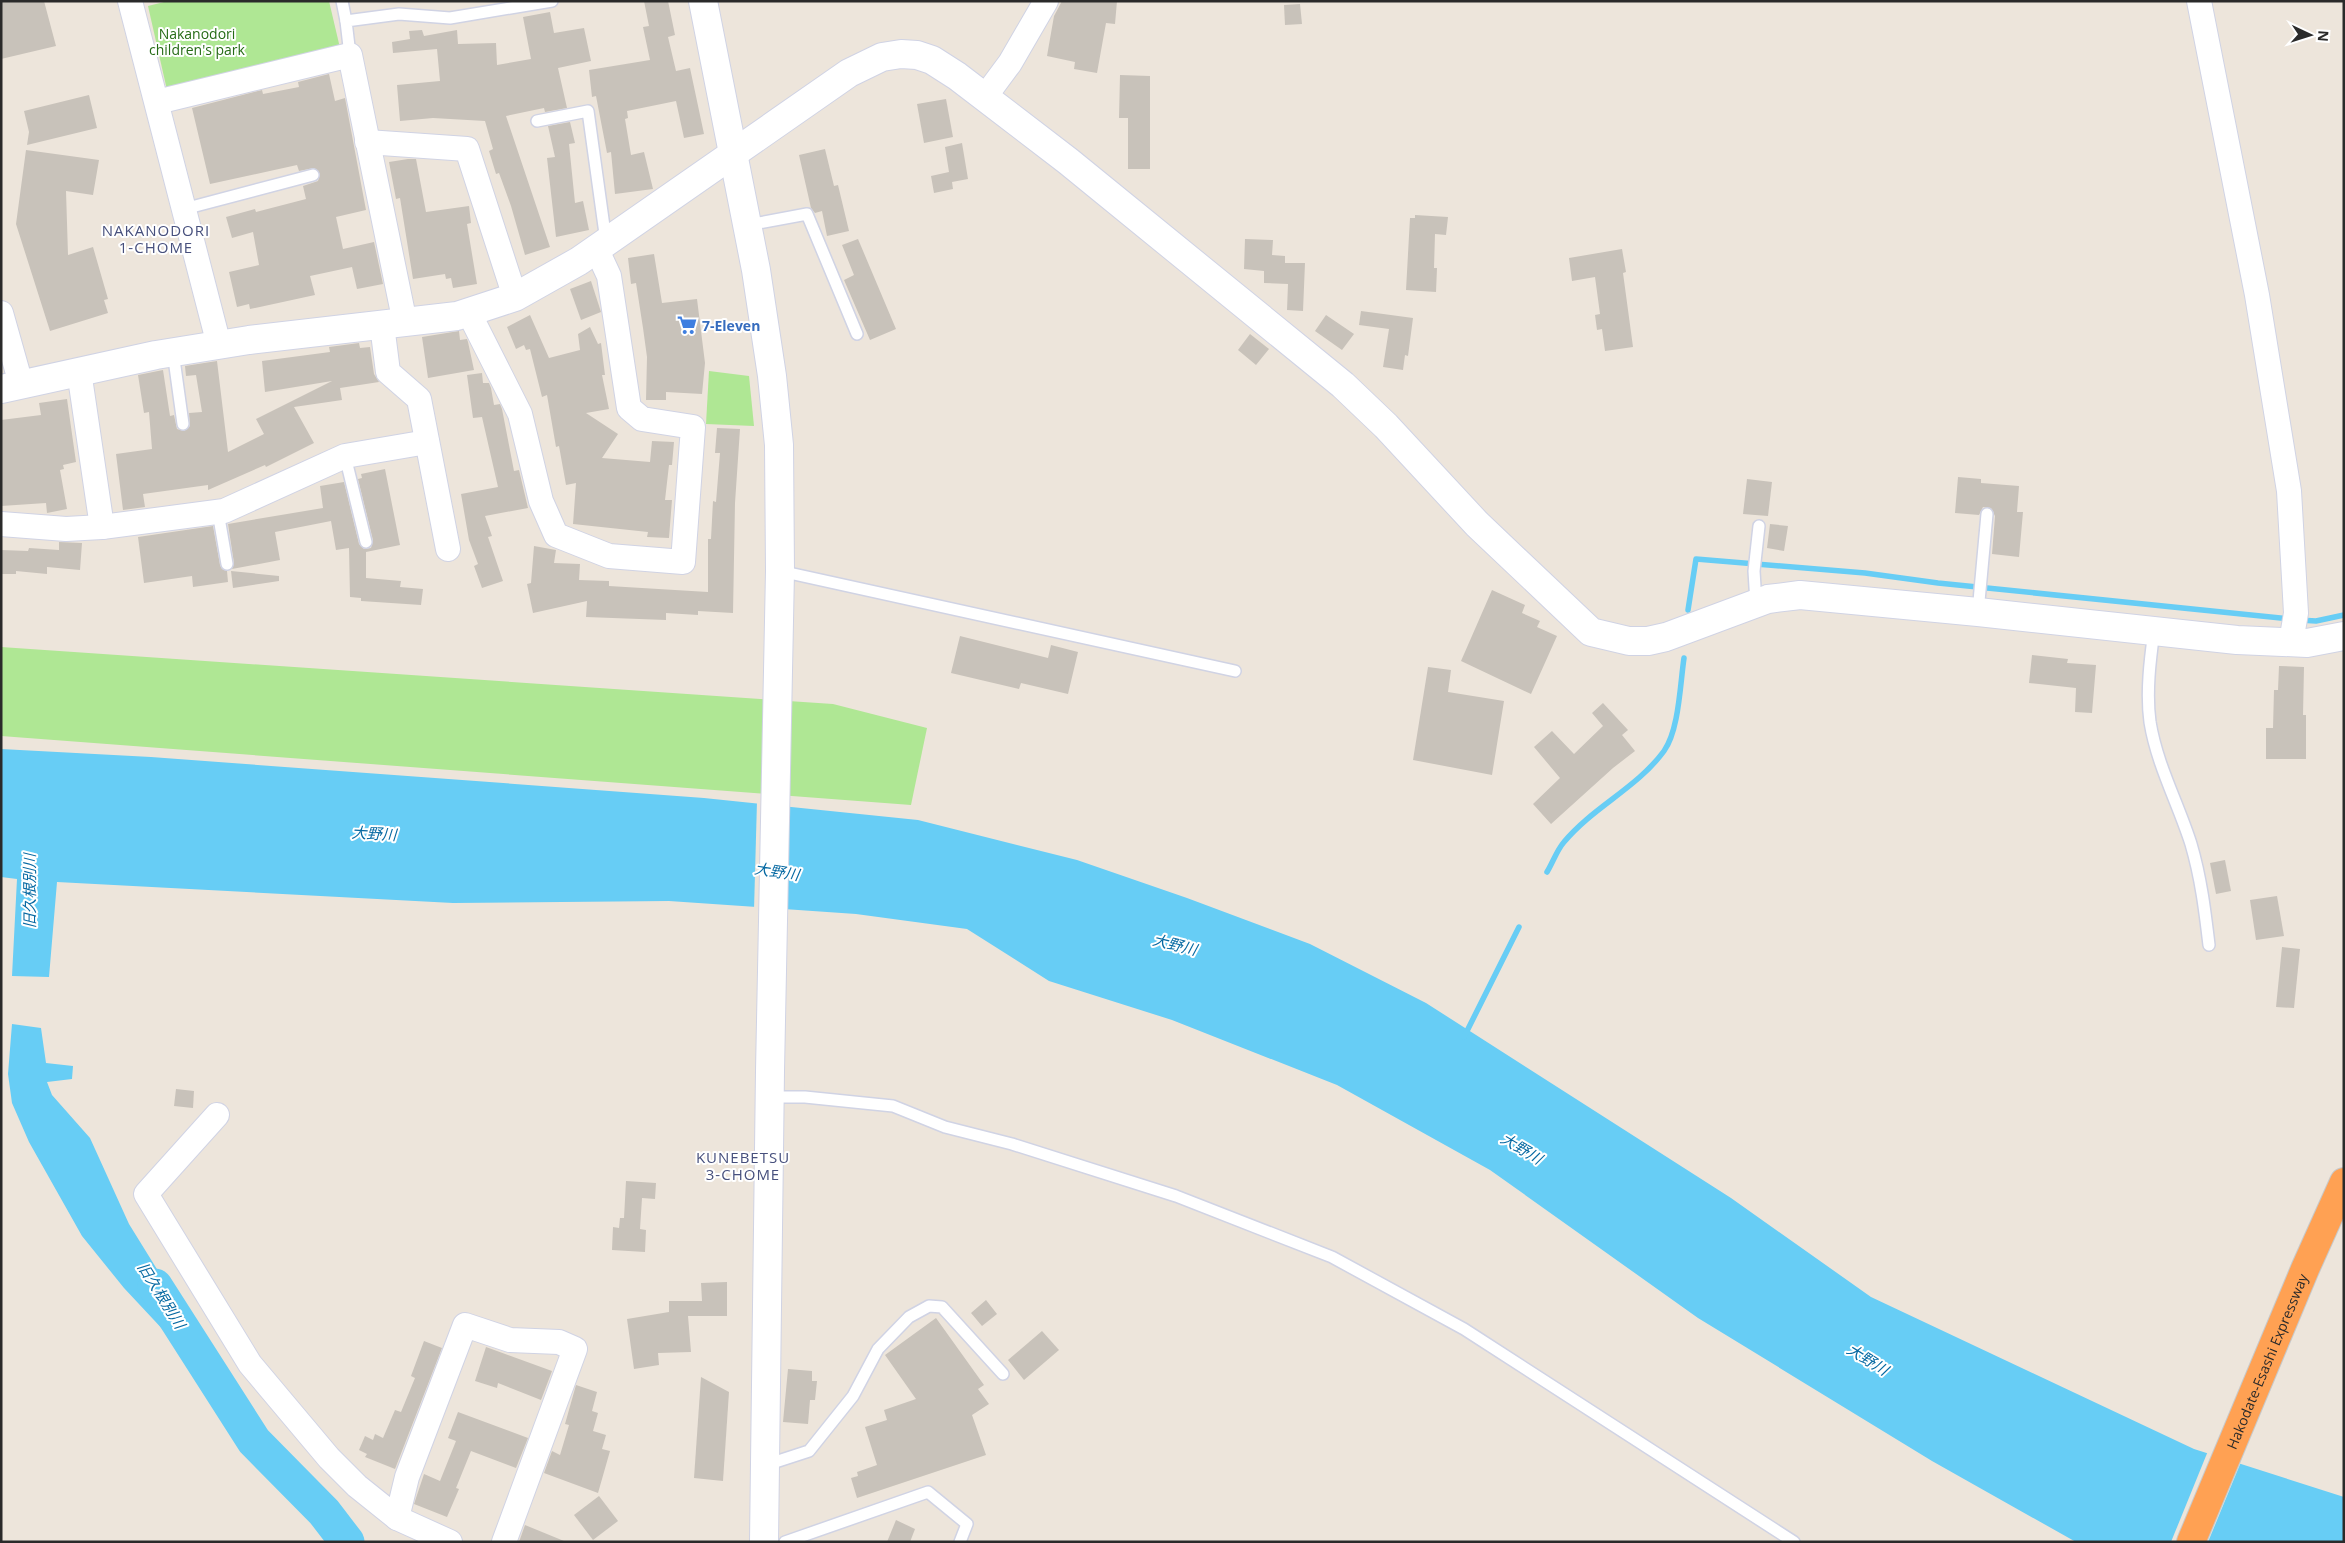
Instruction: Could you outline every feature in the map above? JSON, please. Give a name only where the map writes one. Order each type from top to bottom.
[{"type":"highway","name":"Hakodate-Esashi Expressway","points":[[2191,1542],[2305,1268],[2344,1182]]},
{"type":"street","points":[[130,1],[219,344]]},
{"type":"street","points":[[703,1],[748,225],[772,376],[779,445],[780,571],[770,1084],[764,1541]]},
{"type":"street","points":[[984,98],[1010,63],[1046,1]]},
{"type":"street","points":[[2199,1],[2257,295],[2287,481],[2294,627],[2307,643],[2344,636]]},
{"type":"street","points":[[1,313],[11,386],[219,344],[393,324],[469,313],[515,297],[579,261],[734,156],[849,73],[882,57],[901,54],[916,55],[932,60],[1068,160],[1343,385],[1386,426],[1477,524],[1592,632],[1629,641],[1648,641],[1666,637],[1768,599],[1800,595],[1978,604],[2154,631],[2237,640],[2294,627]]},
{"type":"street","points":[[156,102],[350,55],[367,142],[393,324],[388,372],[419,399],[448,549]]},
{"type":"street","points":[[367,142],[467,149],[515,297]]},
{"type":"street","points":[[469,313],[520,414],[541,501],[556,535],[609,556],[683,562],[693,427],[642,419],[629,408],[609,276],[601,245]]},
{"type":"street","points":[[79,371],[102,527]]},
{"type":"street","points":[[1,524],[66,529],[102,527],[224,511],[345,456],[427,442]]},
{"type":"street","points":[[217,1115],[146,1194],[250,1364],[329,1458],[357,1486],[397,1518],[450,1542]]},
{"type":"street","points":[[397,1518],[407,1476],[465,1325],[510,1340],[559,1342],[575,1349],[504,1542]]},
{"type":"lane","points":[[342,1],[350,55]]},
{"type":"lane","points":[[346,21],[399,14],[450,18],[552,1]]},
{"type":"lane","points":[[537,121],[588,111],[601,245]]},
{"type":"lane","points":[[184,209],[313,175]]},
{"type":"lane","points":[[748,225],[807,214],[857,334]]},
{"type":"lane","points":[[173,352],[184,424]]},
{"type":"lane","points":[[345,456],[366,542]]},
{"type":"lane","points":[[218,512],[226,564]]},
{"type":"lane","points":[[1978,604],[1987,514]]},
{"type":"lane","points":[[1756,603],[1754,571],[1759,526]]},
{"type":"lane","points":[[780,571],[1235,671]]},
{"type":"lane","points":[[2154,631],[2150,663],[2150,720],[2158,757],[2191,844],[2203,894],[2209,945]]},
{"type":"lane","points":[[770,1084],[806,1097],[893,1106],[945,1127],[1012,1144],[1176,1196],[1332,1257],[1464,1329],[1794,1542]]},
{"type":"lane","points":[[765,1465],[809,1451],[852,1396],[878,1349],[909,1317],[929,1306],[942,1307],[1003,1374]]},
{"type":"lane","points":[[785,1542],[928,1492],[967,1524],[960,1542]]},
{"type":"lane","points":[[764,1541],[773,1542]]},
{"type":"green space","name":"Nakanodori children's park","points":[[168,1],[329,1],[340,48],[167,90],[148,6]]},
{"type":"green space","points":[[709,371],[749,376],[754,426],[706,424]]},
{"type":"green space","points":[[1,647],[833,704],[927,728],[911,805],[1,736]]},
{"type":"water","name":"大野川","points":[[1,749],[151,757],[704,798],[918,820],[1077,860],[1187,898],[1310,944],[1426,1003],[1731,1198],[1871,1297],[2194,1449],[2344,1497],[2344,1542],[2076,1542],[1932,1461],[1698,1318],[1490,1170],[1337,1085],[1172,1020],[1049,981],[967,929],[856,914],[669,901],[453,903],[57,882],[49,977],[12,976],[17,879],[1,877]]},
{"type":"water","points":[[12,1024],[41,1028],[46,1063],[73,1066],[72,1079],[47,1082],[52,1095],[90,1138],[129,1224],[189,1321],[167,1334],[124,1288],[82,1236],[29,1142],[12,1103],[8,1074]]},
{"type":"pier","points":[[757,801],[789,804],[787,912],[754,910]]},
{"type":"pier","points":[[2208,1451],[2241,1462],[2208,1542],[2171,1542]]},
{"type":"building","points":[[1,1],[44,1],[56,46],[1,59]]},
{"type":"building","points":[[644,1],[668,1],[675,35],[668,37],[676,71],[690,68],[704,134],[684,138],[676,101],[627,111],[628,118],[625,119],[631,155],[644,152],[653,189],[615,194],[611,152],[607,153],[596,96],[592,97],[589,70],[650,60],[643,27],[649,26]]},
{"type":"building","points":[[1062,1],[1117,1],[1115,24],[1106,23],[1097,73],[1074,69],[1075,62],[1047,56],[1054,16]]},
{"type":"building","points":[[1300,4],[1302,24],[1285,25],[1284,5]]},
{"type":"building","points":[[550,12],[554,33],[584,28],[591,61],[558,68],[567,108],[545,112],[544,108],[506,116],[550,247],[525,255],[511,206],[499,173],[496,174],[489,151],[493,149],[485,121],[433,118],[400,121],[397,85],[440,81],[437,49],[393,53],[392,42],[410,39],[409,31],[422,30],[424,36],[457,30],[458,44],[496,43],[497,65],[531,59],[523,17]]},
{"type":"building","points":[[329,74],[335,101],[345,98],[366,210],[336,217],[343,249],[374,242],[383,284],[357,289],[352,267],[310,276],[315,295],[250,309],[249,304],[237,307],[229,272],[259,265],[253,232],[232,238],[226,217],[255,209],[256,212],[306,199],[303,186],[318,181],[320,174],[314,168],[299,171],[297,165],[210,184],[192,108],[262,90],[263,94],[299,87],[298,82]]},
{"type":"building","points":[[1120,75],[1150,76],[1150,169],[1128,169],[1128,118],[1119,118]]},
{"type":"building","points":[[89,95],[97,128],[27,145],[29,132],[24,111]]},
{"type":"building","points":[[946,99],[953,137],[924,143],[917,104]]},
{"type":"building","points":[[570,122],[575,143],[569,144],[575,203],[583,201],[589,230],[556,237],[547,158],[555,157],[548,126]]},
{"type":"building","points":[[962,143],[968,179],[952,182],[953,189],[934,193],[931,176],[949,172],[945,147]]},
{"type":"building","points":[[825,149],[834,186],[838,185],[849,231],[827,236],[822,211],[815,213],[811,208],[799,155]]},
{"type":"building","points":[[26,150],[99,160],[93,195],[66,191],[68,255],[93,247],[108,299],[104,300],[108,313],[50,331],[16,224]]},
{"type":"building","points":[[416,159],[426,212],[469,206],[471,223],[467,224],[477,284],[453,288],[451,278],[446,279],[445,274],[413,279],[400,198],[396,199],[389,162]]},
{"type":"building","points":[[1415,215],[1448,217],[1446,235],[1435,234],[1434,268],[1437,268],[1436,292],[1406,290],[1410,218],[1415,218]]},
{"type":"building","points":[[858,239],[896,329],[870,340],[844,280],[854,275],[842,245]]},
{"type":"building","points":[[1245,239],[1273,240],[1272,255],[1285,256],[1285,263],[1305,263],[1303,311],[1287,310],[1288,284],[1264,283],[1264,271],[1244,269]]},
{"type":"building","points":[[1622,249],[1626,272],[1623,273],[1633,347],[1605,351],[1602,329],[1597,330],[1595,315],[1600,314],[1595,277],[1572,281],[1569,258]]},
{"type":"building","points":[[654,254],[662,303],[697,299],[705,363],[702,394],[666,392],[666,400],[646,400],[647,357],[636,283],[631,284],[628,258]]},
{"type":"building","points":[[591,281],[601,312],[581,320],[570,289]]},
{"type":"building","points":[[1361,311],[1413,318],[1408,356],[1405,355],[1403,370],[1383,367],[1389,329],[1359,325]]},
{"type":"building","points":[[530,315],[549,358],[580,350],[578,334],[590,327],[598,344],[601,343],[605,375],[602,375],[609,409],[586,413],[618,434],[602,458],[650,462],[652,441],[674,442],[672,465],[669,465],[665,500],[672,500],[669,538],[647,537],[648,532],[573,524],[576,483],[566,485],[559,446],[556,447],[547,395],[542,397],[530,349],[526,350],[524,345],[516,349],[507,327]]},
{"type":"building","points":[[1326,315],[1354,334],[1342,350],[1315,331]]},
{"type":"building","points":[[459,331],[460,340],[467,339],[474,370],[428,378],[422,337]]},
{"type":"building","points":[[1250,334],[1269,349],[1256,365],[1238,350]]},
{"type":"building","points":[[359,343],[360,348],[370,347],[374,374],[379,382],[340,388],[342,400],[294,407],[314,443],[266,467],[265,465],[208,490],[208,485],[143,494],[145,507],[123,510],[116,454],[152,449],[149,412],[144,413],[138,375],[163,370],[170,416],[174,415],[177,429],[184,431],[190,426],[189,413],[202,412],[196,375],[186,376],[185,366],[217,361],[228,452],[264,434],[256,419],[332,381],[265,392],[262,361],[330,352],[329,347]]},
{"type":"building","points":[[482,373],[483,383],[489,383],[491,388],[494,405],[500,404],[502,409],[514,471],[519,470],[528,508],[485,516],[492,536],[488,537],[503,581],[482,588],[474,566],[478,564],[469,540],[461,494],[498,487],[482,417],[473,418],[467,375]]},
{"type":"building","points":[[67,399],[76,462],[63,465],[64,469],[60,470],[67,509],[47,513],[46,503],[1,506],[1,420],[41,415],[39,403]]},
{"type":"building","points":[[717,428],[740,429],[735,503],[733,613],[698,611],[698,615],[666,613],[666,620],[586,617],[587,601],[533,613],[527,584],[531,583],[534,546],[556,550],[554,563],[580,564],[579,580],[609,581],[609,586],[708,592],[708,539],[711,539],[713,501],[716,502],[720,453],[715,453]]},
{"type":"building","points":[[385,469],[400,545],[366,552],[366,578],[401,581],[400,587],[423,589],[421,605],[361,601],[361,598],[350,597],[349,548],[336,550],[331,521],[275,532],[280,560],[232,569],[234,563],[228,524],[323,508],[320,486],[344,482],[359,544],[364,549],[371,548],[373,540],[358,479],[362,478],[361,474]]},
{"type":"building","points":[[1958,477],[1981,479],[1981,483],[2019,486],[2017,512],[2023,512],[2019,557],[1992,554],[1995,516],[1991,508],[1983,507],[1979,515],[1955,513]]},
{"type":"building","points":[[1747,479],[1772,482],[1768,516],[1743,514]]},
{"type":"building","points":[[1770,524],[1788,526],[1784,551],[1767,548]]},
{"type":"building","points":[[213,526],[220,565],[222,569],[227,571],[228,582],[193,587],[192,576],[144,583],[138,537]]},
{"type":"building","points":[[59,542],[82,543],[80,570],[47,567],[47,574],[16,571],[16,574],[1,574],[1,550],[28,551],[29,548],[59,550]]},
{"type":"building","points":[[231,571],[279,576],[279,581],[233,588]]},
{"type":"building","points":[[1492,590],[1525,605],[1522,613],[1540,621],[1537,627],[1557,636],[1531,694],[1461,661]]},
{"type":"building","points":[[960,636],[1048,658],[1051,645],[1078,652],[1068,694],[1021,683],[1019,689],[951,673]]},
{"type":"building","points":[[2032,655],[2068,659],[2067,663],[2096,665],[2092,713],[2075,712],[2076,688],[2029,683]]},
{"type":"building","points":[[2279,666],[2304,667],[2303,715],[2306,715],[2306,759],[2266,759],[2266,728],[2273,728],[2274,690],[2278,690]]},
{"type":"building","points":[[1428,667],[1451,670],[1448,692],[1504,701],[1492,775],[1413,760]]},
{"type":"building","points":[[1603,703],[1628,730],[1622,735],[1635,751],[1613,768],[1551,824],[1533,804],[1560,778],[1534,747],[1552,731],[1574,754],[1603,726],[1592,713]]},
{"type":"building","points":[[2225,860],[2231,891],[2216,894],[2210,863]]},
{"type":"building","points":[[2277,896],[2284,936],[2256,940],[2250,900]]},
{"type":"building","points":[[2282,947],[2300,949],[2294,1008],[2276,1007]]},
{"type":"building","points":[[176,1089],[194,1091],[193,1108],[174,1106]]},
{"type":"building","points":[[626,1181],[656,1183],[655,1199],[642,1198],[640,1229],[646,1230],[645,1252],[612,1250],[613,1227],[619,1228],[620,1218],[624,1218]]},
{"type":"building","points":[[727,1282],[727,1316],[688,1316],[691,1352],[658,1353],[659,1365],[634,1369],[627,1319],[669,1312],[669,1301],[702,1301],[701,1283]]},
{"type":"building","points":[[986,1300],[997,1314],[982,1326],[971,1313]]},
{"type":"building","points":[[936,1318],[984,1385],[978,1389],[989,1404],[972,1415],[986,1455],[857,1498],[851,1478],[858,1476],[857,1472],[877,1465],[865,1427],[887,1420],[884,1410],[916,1399],[885,1355]]},
{"type":"building","points":[[1042,1331],[1059,1350],[1024,1380],[1008,1360]]},
{"type":"building","points":[[424,1341],[442,1348],[395,1469],[365,1457],[367,1454],[359,1450],[365,1436],[373,1440],[375,1434],[383,1438],[395,1410],[401,1412],[415,1378],[411,1376]]},
{"type":"building","points":[[486,1347],[552,1371],[541,1400],[498,1383],[497,1388],[475,1381]]},
{"type":"building","points":[[788,1369],[812,1371],[812,1381],[817,1381],[815,1400],[810,1400],[808,1424],[783,1422]]},
{"type":"building","points":[[701,1377],[729,1392],[723,1481],[694,1478]]},
{"type":"building","points":[[576,1385],[597,1392],[592,1411],[598,1413],[593,1431],[606,1435],[602,1449],[610,1451],[598,1493],[544,1473],[552,1451],[560,1455],[569,1425],[565,1424]]},
{"type":"building","points":[[458,1412],[528,1438],[516,1468],[471,1451],[456,1488],[459,1489],[447,1517],[414,1504],[424,1474],[440,1481],[456,1441],[448,1438]]},
{"type":"building","points":[[599,1496],[618,1521],[593,1540],[574,1515]]},
{"type":"building","points":[[896,1520],[915,1529],[910,1542],[887,1542]]},
{"type":"building","points":[[525,1525],[564,1541],[564,1542],[519,1542]]},
{"type":"waterway","points":[[1688,610],[1696,559],[1865,573],[1938,583],[2290,619]]},
{"type":"waterway","points":[[2299,620],[2316,621],[2344,615]]},
{"type":"waterway","points":[[1547,872],[1557,852],[1576,830],[1588,818],[1641,776],[1664,751],[1669,742],[1676,719],[1684,658]]},
{"type":"waterway","points":[[1464,1037],[1519,927]]},
{"type":"waterway","name":"旧久根別川","points":[[155,1286],[254,1441],[324,1512],[347,1542]]},
{"type":"place","name":"7-Eleven","points":[[687,325]]},
{"type":"district","name":"NAKANODORI 1-CHOME","points":[[156,238]]},
{"type":"district","name":"KUNEBETSU 3-CHOME","points":[[743,1166]]}]
